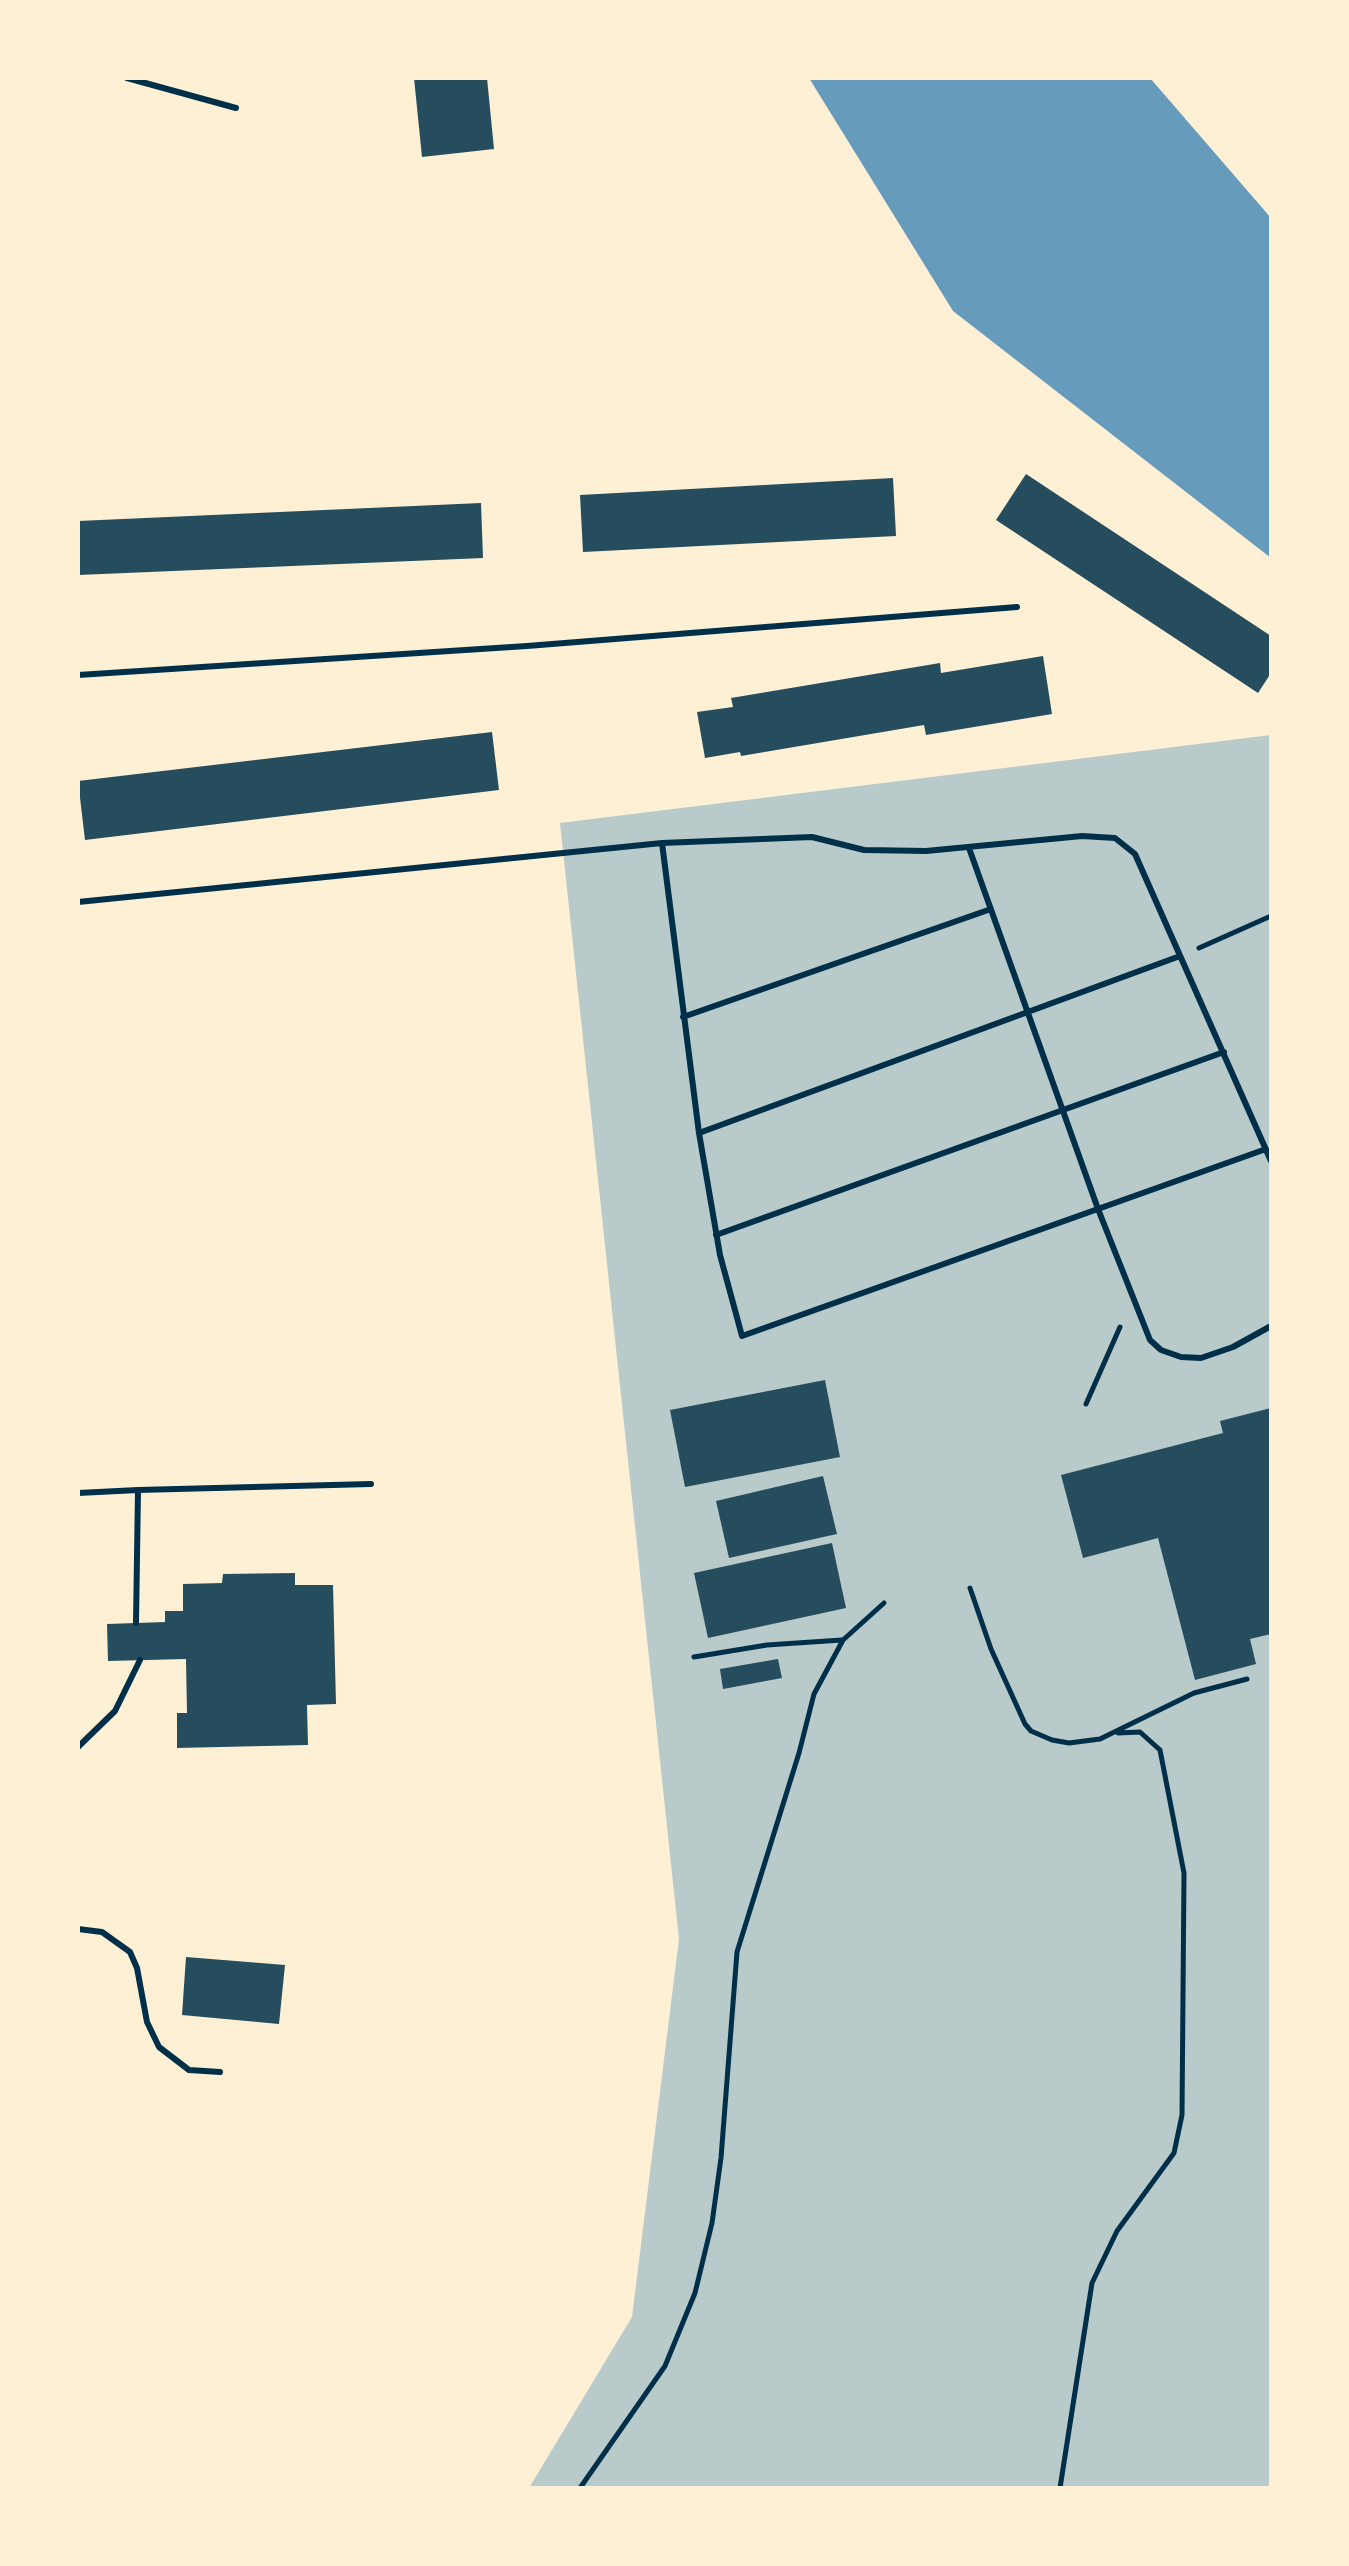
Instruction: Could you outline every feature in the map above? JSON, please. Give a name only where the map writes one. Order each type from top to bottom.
[{"type":"lane","points":[[127,78],[236,108]]},
{"type":"lane","points":[[78,675],[527,646],[1017,607]]},
{"type":"lane","points":[[78,902],[662,843],[812,837],[864,850],[969,848],[1082,836],[1115,838],[1135,854],[1271,1161]]},
{"type":"lane","points":[[662,843],[699,1133],[716,1235],[742,1336],[1266,1149]]},
{"type":"lane","points":[[969,848],[1098,1209],[1150,1340],[1161,1350],[1181,1357],[1216,1354],[1271,1326]]},
{"type":"lane","points":[[683,1017],[991,909]]},
{"type":"lane","points":[[699,1133],[1180,956]]},
{"type":"lane","points":[[716,1235],[1224,1052]]},
{"type":"lane","points":[[78,1493],[371,1484]]},
{"type":"lane","points":[[136,1623],[138,1490]]},
{"type":"lane","points":[[78,1747],[115,1711],[140,1660]]},
{"type":"lane","points":[[78,1929],[102,1932],[130,1952],[137,1968],[147,2022],[159,2047],[189,2070],[220,2072]]},
{"type":"path","points":[[1180,956],[1271,916]]},
{"type":"path","points":[[1086,1404],[1132,1301]]},
{"type":"path","points":[[970,1588],[1005,1683],[1031,1731],[1069,1743],[1090,1742],[1118,1733],[1194,1693],[1247,1679]]},
{"type":"path","points":[[580,2488],[665,2366],[695,2293],[712,2223],[721,2158],[737,1952],[799,1753],[814,1694],[843,1640],[884,1603]]},
{"type":"path","points":[[694,1657],[767,1645],[843,1640]]},
{"type":"path","points":[[1060,2488],[1092,2283],[1117,2231],[1174,2153],[1182,2115],[1184,1873],[1160,1750],[1140,1732],[1118,1733]]},
{"type":"shaded area","points":[[1271,735],[1271,2488],[529,2488],[632,2317],[679,1939],[560,823]]},
{"type":"water","points":[[809,78],[1150,78],[1271,218],[1271,558],[953,311]]},
{"type":"building","points":[[414,78],[487,78],[494,149],[422,157]]},
{"type":"building","points":[[1026,474],[1271,636],[1271,673],[1258,693],[996,520]]},
{"type":"building","points":[[893,478],[896,536],[583,552],[580,495]]},
{"type":"building","points":[[481,503],[483,558],[78,575],[78,521]]},
{"type":"building","points":[[1043,656],[1052,714],[926,735],[924,725],[741,756],[740,752],[705,758],[697,712],[733,707],[731,698],[940,663],[941,673]]},
{"type":"building","points":[[492,732],[499,790],[85,840],[78,781]]},
{"type":"building","points":[[825,1380],[840,1457],[685,1487],[670,1410]]},
{"type":"building","points":[[1271,1408],[1271,1634],[1250,1639],[1256,1664],[1195,1680],[1158,1538],[1083,1558],[1061,1475],[1223,1433],[1220,1421]]},
{"type":"building","points":[[823,1476],[837,1534],[729,1558],[716,1501]]},
{"type":"building","points":[[832,1543],[846,1608],[708,1638],[694,1573]]},
{"type":"building","points":[[295,1573],[295,1585],[333,1585],[336,1704],[307,1705],[308,1745],[177,1748],[177,1713],[187,1713],[186,1659],[108,1661],[107,1624],[165,1622],[165,1611],[183,1611],[183,1584],[222,1583],[223,1574]]},
{"type":"building","points":[[778,1659],[782,1678],[723,1689],[720,1669]]},
{"type":"building","points":[[186,1957],[285,1965],[279,2024],[182,2015]]}]
